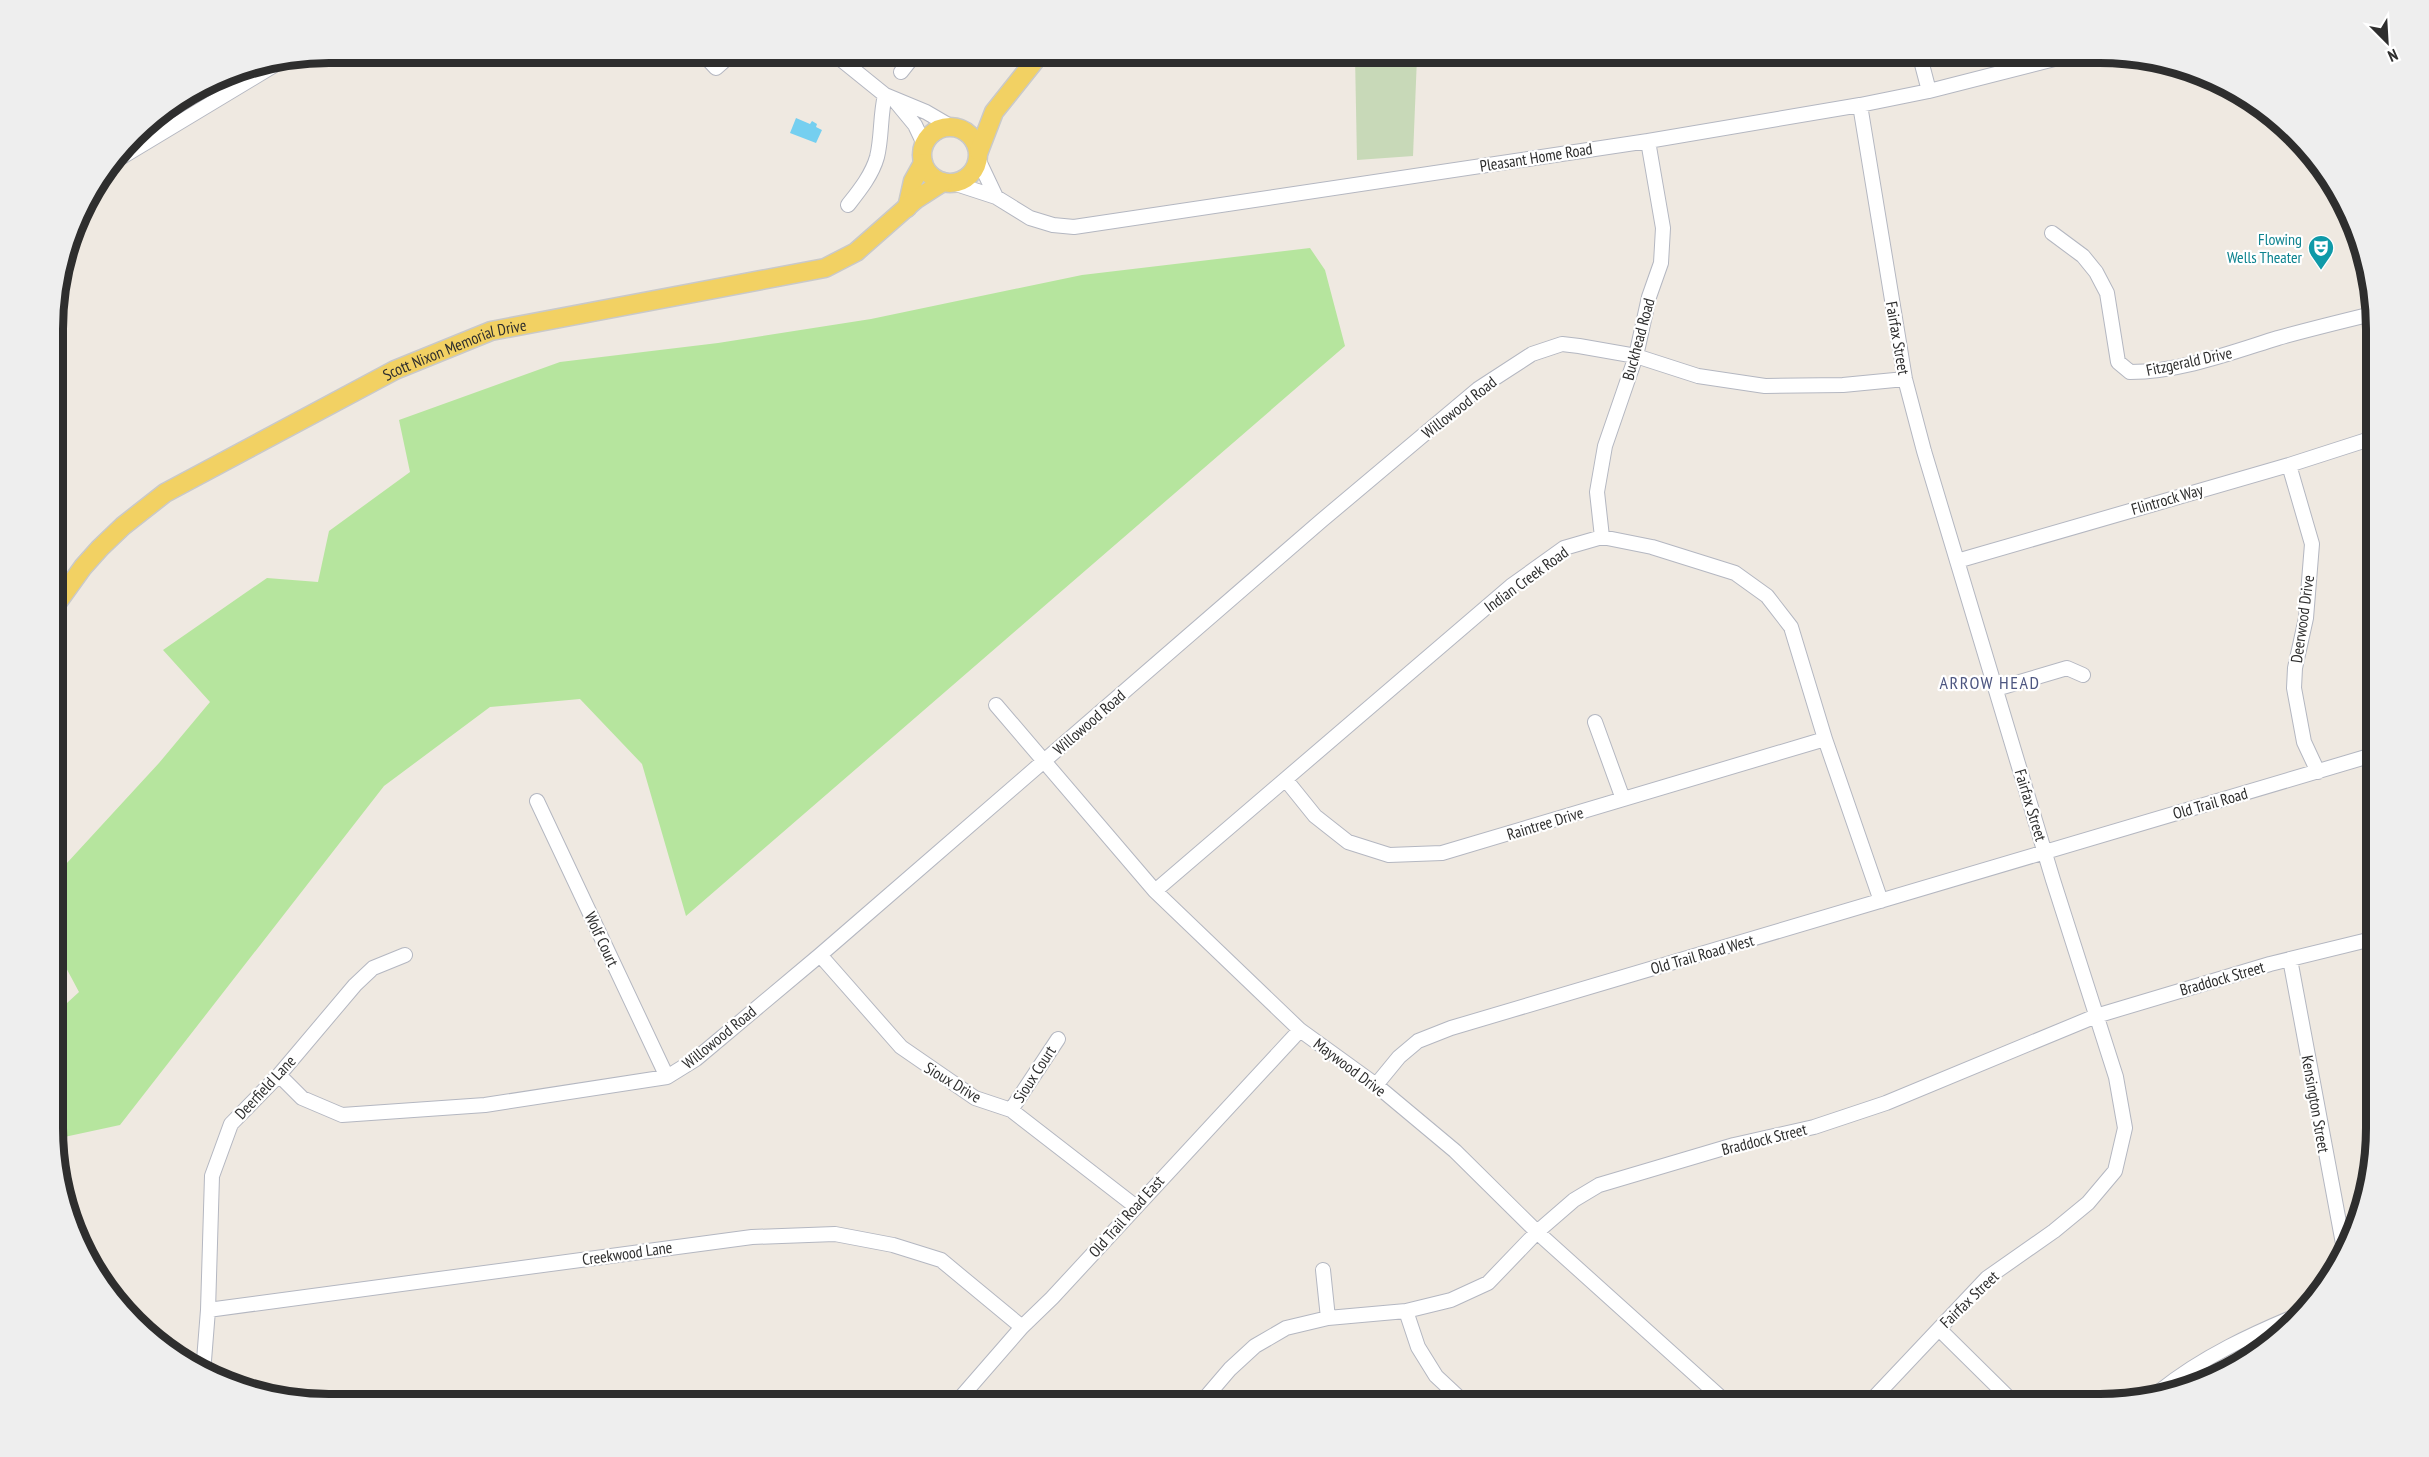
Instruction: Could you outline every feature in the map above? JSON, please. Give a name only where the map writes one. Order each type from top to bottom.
[{"type":"main road","points":[[923,163],[934,178],[948,183],[970,175],[994,112],[1032,63]]},
{"type":"main road","points":[[907,208],[913,181],[923,163],[924,144],[936,130],[954,127],[994,112]]},
{"type":"main road","points":[[954,127],[970,134],[979,155]]},
{"type":"main road","name":"Scott Nixon Memorial Drive","points":[[63,594],[82,567],[100,548],[123,526],[165,493],[395,370],[491,331],[825,268],[856,252],[907,208],[948,183]]},
{"type":"street","points":[[847,63],[890,98],[915,125],[924,144]]},
{"type":"street","points":[[901,72],[908,63]]},
{"type":"street","points":[[1922,63],[1929,91]]},
{"type":"street","name":"Pleasant Home Road","points":[[948,183],[996,197],[1030,218],[1053,225],[1074,227],[1648,141],[1860,105],[1929,91],[2036,63]]},
{"type":"street","points":[[132,151],[265,71]]},
{"type":"street","points":[[890,98],[926,112],[954,127]]},
{"type":"street","points":[[848,205],[861,189],[877,158],[881,110],[890,98]]},
{"type":"street","name":"Fairfax Street","points":[[1860,105],[1905,379],[1924,451],[2045,854],[2116,1077],[2125,1128],[2115,1172],[2088,1203],[2054,1231],[1987,1278],[1877,1394]]},
{"type":"street","name":"Buckhead Road","points":[[1602,537],[1597,492],[1605,446],[1636,356],[1649,297],[1661,263],[1663,228],[1648,141]]},
{"type":"street","points":[[979,155],[996,197]]},
{"type":"street","name":"Fitzgerald Drive","points":[[2052,233],[2083,256],[2096,272],[2107,293],[2118,362],[2130,372],[2149,372],[2201,361],[2316,327],[2365,316]]},
{"type":"street","name":"Willowood Road","points":[[279,1075],[302,1098],[342,1115],[485,1105],[667,1077],[696,1059],[820,955],[1321,521],[1478,389],[1532,354],[1562,344],[1636,356],[1698,376],[1765,386],[1843,385],[1905,379]]},
{"type":"street","name":"Flintrock Way","points":[[1957,561],[2289,465],[2366,440]]},
{"type":"street","name":"Deerwood Drive","points":[[2289,465],[2312,544],[2306,618],[2295,668],[2294,688],[2304,742],[2318,772]]},
{"type":"street","name":"Indian Creek Road","points":[[1155,891],[1511,586],[1564,548],[1602,537],[1652,547],[1735,573],[1767,596],[1791,627],[1825,739],[1881,901]]},
{"type":"street","points":[[1996,689],[2067,668],[2083,675]]},
{"type":"street","name":"Maywood Drive","points":[[996,705],[1155,891],[1300,1030],[1376,1085],[1455,1151],[1537,1232],[1717,1394]]},
{"type":"street","points":[[1595,722],[1623,799]]},
{"type":"street","name":"Raintree Drive","points":[[1286,780],[1315,816],[1348,842],[1389,855],[1442,853],[1825,739]]},
{"type":"street","name":"Old Trail Road","points":[[2045,854],[2207,803],[2366,757]]},
{"type":"street","name":"Wolf Court","points":[[537,801],[667,1077]]},
{"type":"street","name":"Old Trail Road West","points":[[1376,1085],[1399,1057],[1418,1041],[1451,1028],[2045,854]]},
{"type":"street","name":"Braddock Street","points":[[1209,1394],[1230,1369],[1255,1346],[1286,1328],[1328,1318],[1406,1311],[1450,1300],[1488,1283],[1537,1232],[1574,1200],[1599,1185],[1734,1145],[1814,1127],[1886,1103],[2096,1016],[2186,988],[2366,940]]},
{"type":"street","name":"Deerfield Lane","points":[[204,1363],[208,1310],[212,1176],[231,1124],[279,1075],[355,985],[373,968],[405,955]]},
{"type":"street","name":"Sioux Drive","points":[[820,955],[901,1047],[975,1098],[1011,1110],[1135,1206]]},
{"type":"street","name":"Kensington Street","points":[[2290,959],[2342,1239]]},
{"type":"street","name":"Old Trail Road East","points":[[964,1394],[1022,1327],[1052,1298],[1300,1030]]},
{"type":"street","name":"Sioux Court","points":[[1011,1110],[1058,1039]]},
{"type":"street","name":"Creekwood Lane","points":[[208,1310],[752,1237],[835,1234],[893,1245],[940,1260],[1022,1327]]},
{"type":"street","points":[[1323,1270],[1328,1318]]},
{"type":"street","points":[[1406,1311],[1418,1347],[1436,1376],[1455,1394]]},
{"type":"street","points":[[2167,1385],[2258,1332],[2281,1322]]},
{"type":"street","points":[[1939,1329],[2006,1394]]},
{"type":"green space","points":[[1355,63],[1417,63],[1413,156],[1357,160]]},
{"type":"green space","points":[[1310,248],[1325,270],[1345,346],[686,916],[642,764],[580,699],[490,707],[384,786],[120,1125],[64,1137],[63,1007],[79,992],[63,962],[63,867],[159,763],[210,702],[163,650],[267,578],[318,582],[329,531],[410,472],[399,420],[560,362],[718,343],[871,319],[1082,275]]},
{"type":"water","points":[[796,118],[810,124],[812,121],[822,130],[816,143],[790,133]]},
{"type":"place","name":"Flowing Wells Theater","points":[[2321,271]]},
{"type":"district","name":"ARROW HEAD","points":[[1990,682]]}]
